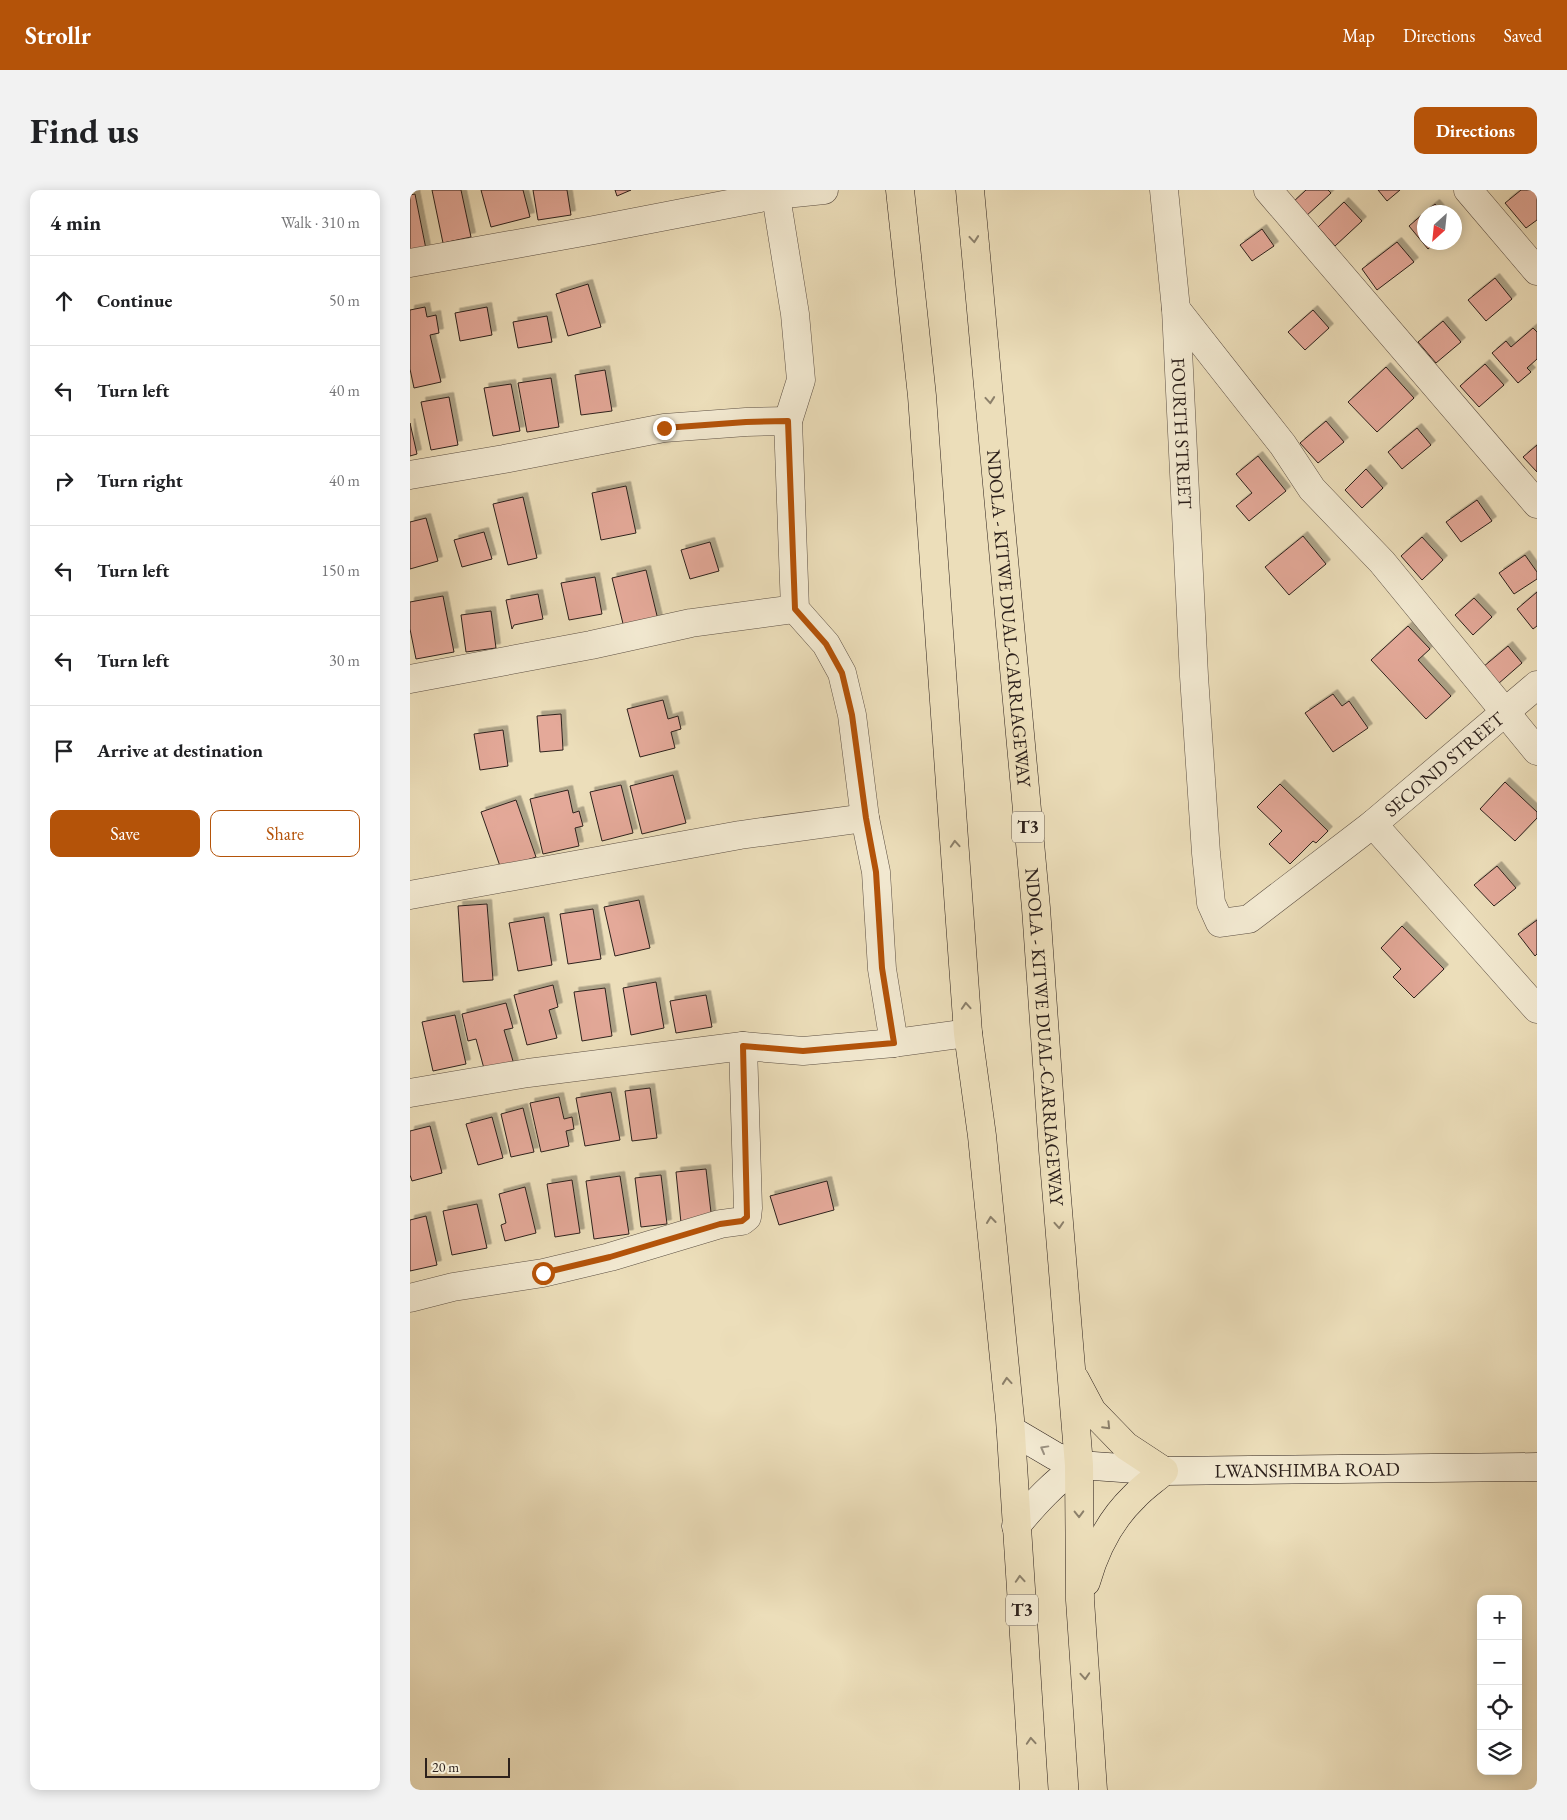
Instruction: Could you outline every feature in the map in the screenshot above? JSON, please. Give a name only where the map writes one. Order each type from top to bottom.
[{"type":"highway","name":"T3","points":[[900,190],[922,396],[968,1033],[982,1136],[999,1290],[1011,1430],[1034,1790]]},
{"type":"highway","name":"NDOLA - KITWE DUAL-CARRIAGEWAY","points":[[970,190],[1036,908],[1078,1465]]},
{"type":"highway","points":[[1070,1372],[1092,1411],[1126,1446],[1164,1471],[1134,1496],[1109,1527],[1092,1562],[1080,1600]]},
{"type":"highway","name":"T3","points":[[1078,1465],[1080,1600],[1093,1790]]},
{"type":"street","points":[[410,263],[594,230],[775,192],[824,190]]},
{"type":"street","name":"FOURTH STREET","points":[[1164,190],[1176,309],[1194,676],[1210,893],[1211,902],[1220,923],[1249,919],[1373,824]]},
{"type":"street","points":[[1268,190],[1537,504]]},
{"type":"street","points":[[1468,190],[1537,271]]},
{"type":"street","points":[[775,192],[795,314],[801,380],[788,421],[795,609],[826,644],[842,673],[852,715],[866,818],[876,872],[882,968],[894,1043]]},
{"type":"street","points":[[1176,309],[1283,445],[1312,489],[1382,562],[1537,751]]},
{"type":"street","points":[[410,475],[664,428],[788,421]]},
{"type":"street","points":[[410,679],[591,645],[691,623],[795,609]]},
{"type":"street","name":"SECOND STREET","points":[[1373,824],[1537,685]]},
{"type":"street","points":[[410,895],[740,835],[866,818]]},
{"type":"street","points":[[1373,824],[1537,1009]]},
{"type":"street","points":[[410,1093],[528,1073],[743,1046],[803,1051],[894,1043],[968,1033]]},
{"type":"street","points":[[410,1298],[453,1287],[543,1273],[610,1257],[720,1224],[742,1221],[747,1217],[748,1208],[743,1046]]},
{"type":"street","name":"LWANSHIMBA ROAD","points":[[1011,1430],[1055,1456],[1078,1465],[1164,1471],[1537,1467]]},
{"type":"street","points":[[1016,1526],[1059,1479],[1078,1465]]},
{"type":"building","points":[[432,190],[461,190],[471,237],[443,243]]},
{"type":"building","points":[[481,190],[523,190],[530,217],[491,227]]},
{"type":"building","points":[[533,190],[567,190],[571,215],[538,220]]},
{"type":"building","points":[[615,190],[631,190],[617,196]]},
{"type":"building","points":[[1306,190],[1328,190],[1331,193],[1305,217],[1292,203]]},
{"type":"building","points":[[1378,190],[1400,190],[1387,201]]},
{"type":"building","points":[[1521,190],[1537,190],[1537,220],[1526,228],[1505,203]]},
{"type":"building","points":[[415,194],[426,249],[410,252],[410,195]]},
{"type":"building","points":[[1344,202],[1362,221],[1335,246],[1318,227]]},
{"type":"building","points":[[1417,219],[1417,236],[1409,226]]},
{"type":"building","points":[[1262,229],[1274,246],[1252,261],[1240,245]]},
{"type":"building","points":[[1397,242],[1414,262],[1377,290],[1362,269]]},
{"type":"building","points":[[1495,278],[1512,299],[1486,321],[1468,300]]},
{"type":"building","points":[[588,284],[601,327],[568,336],[556,294]]},
{"type":"building","points":[[425,307],[427,317],[436,315],[439,333],[430,335],[441,382],[414,388],[410,369],[410,310]]},
{"type":"building","points":[[487,307],[492,335],[460,341],[455,313]]},
{"type":"building","points":[[1313,310],[1329,328],[1305,350],[1288,332]]},
{"type":"building","points":[[547,316],[552,342],[518,348],[513,322]]},
{"type":"building","points":[[1443,321],[1461,342],[1436,363],[1418,342]]},
{"type":"building","points":[[1533,328],[1537,332],[1537,359],[1527,368],[1531,372],[1518,383],[1492,353],[1506,341],[1511,347]]},
{"type":"building","points":[[1485,364],[1504,385],[1479,407],[1460,386]]},
{"type":"building","points":[[1386,367],[1414,398],[1377,432],[1348,402]]},
{"type":"building","points":[[605,370],[612,411],[581,415],[575,375]]},
{"type":"building","points":[[551,378],[559,427],[527,432],[518,383]]},
{"type":"building","points":[[511,384],[520,431],[493,436],[484,388]]},
{"type":"building","points":[[449,397],[458,445],[431,450],[421,402]]},
{"type":"building","points":[[1326,421],[1344,442],[1318,463],[1300,443]]},
{"type":"building","points":[[410,423],[417,454],[410,456]]},
{"type":"building","points":[[1417,428],[1431,445],[1402,469],[1388,452]]},
{"type":"building","points":[[1537,445],[1537,472],[1523,457]]},
{"type":"building","points":[[1258,456],[1286,491],[1249,521],[1236,506],[1252,493],[1236,474]]},
{"type":"building","points":[[1366,469],[1383,488],[1362,508],[1345,490]]},
{"type":"building","points":[[626,486],[636,533],[601,540],[592,493]]},
{"type":"building","points":[[523,497],[537,558],[508,565],[493,504]]},
{"type":"building","points":[[1477,500],[1492,521],[1461,542],[1446,522]]},
{"type":"building","points":[[426,518],[438,561],[410,569],[410,522]]},
{"type":"building","points":[[484,532],[492,559],[462,567],[454,540]]},
{"type":"building","points":[[1303,536],[1326,564],[1289,595],[1265,567]]},
{"type":"building","points":[[1422,537],[1443,560],[1422,580],[1401,556]]},
{"type":"building","points":[[710,542],[719,571],[690,579],[681,550]]},
{"type":"building","points":[[1525,555],[1537,572],[1537,579],[1514,594],[1499,573]]},
{"type":"building","points":[[646,570],[659,624],[625,632],[612,578]]},
{"type":"building","points":[[595,577],[602,614],[569,620],[561,583]]},
{"type":"building","points":[[1537,592],[1537,626],[1533,629],[1517,609]]},
{"type":"building","points":[[538,594],[543,619],[514,625],[512,629],[506,600]]},
{"type":"building","points":[[443,596],[454,652],[416,659],[410,629],[410,602]]},
{"type":"building","points":[[1474,598],[1492,617],[1473,635],[1455,615]]},
{"type":"building","points":[[491,611],[496,648],[466,652],[461,615]]},
{"type":"building","points":[[1408,626],[1430,649],[1418,660],[1451,696],[1426,719],[1371,660]]},
{"type":"building","points":[[1508,646],[1522,663],[1498,684],[1483,667]]},
{"type":"building","points":[[1333,694],[1342,706],[1349,701],[1368,728],[1333,752],[1305,713]]},
{"type":"building","points":[[663,700],[668,719],[678,716],[681,729],[671,732],[675,748],[640,757],[627,709]]},
{"type":"building","points":[[561,714],[563,750],[540,752],[537,716]]},
{"type":"building","points":[[503,730],[508,766],[480,770],[474,734]]},
{"type":"building","points":[[673,775],[686,823],[642,834],[630,786]]},
{"type":"building","points":[[1505,782],[1537,812],[1537,818],[1515,841],[1480,809]]},
{"type":"building","points":[[1280,784],[1328,831],[1316,843],[1313,841],[1290,864],[1269,844],[1282,831],[1257,807]]},
{"type":"building","points":[[621,785],[633,833],[602,841],[590,792]]},
{"type":"building","points":[[568,790],[573,813],[579,811],[583,826],[575,828],[579,846],[543,854],[530,799]]},
{"type":"building","points":[[516,800],[536,857],[501,869],[481,812]]},
{"type":"building","points":[[1497,866],[1516,888],[1494,906],[1474,885]]},
{"type":"building","points":[[639,900],[650,948],[615,956],[604,907]]},
{"type":"building","points":[[487,904],[493,980],[463,982],[458,906]]},
{"type":"building","points":[[593,909],[601,959],[568,964],[560,914]]},
{"type":"building","points":[[544,917],[552,965],[518,971],[509,923]]},
{"type":"building","points":[[1537,920],[1537,954],[1535,956],[1518,934]]},
{"type":"building","points":[[1402,926],[1444,969],[1414,998],[1393,977],[1401,969],[1381,948]]},
{"type":"building","points":[[656,982],[664,1028],[631,1035],[623,988]]},
{"type":"building","points":[[553,985],[558,1007],[549,1010],[557,1038],[527,1045],[514,995]]},
{"type":"building","points":[[605,988],[612,1036],[582,1041],[574,992]]},
{"type":"building","points":[[706,995],[712,1027],[676,1033],[670,1001]]},
{"type":"building","points":[[506,1003],[513,1028],[504,1030],[515,1068],[486,1076],[476,1039],[468,1041],[462,1014]]},
{"type":"building","points":[[455,1015],[466,1064],[433,1071],[422,1022]]},
{"type":"building","points":[[650,1088],[657,1138],[632,1141],[625,1091]]},
{"type":"building","points":[[611,1092],[620,1140],[585,1146],[576,1098]]},
{"type":"building","points":[[559,1097],[564,1119],[572,1117],[574,1129],[566,1131],[569,1146],[541,1152],[530,1103]]},
{"type":"building","points":[[523,1108],[534,1152],[511,1157],[501,1114]]},
{"type":"building","points":[[492,1117],[503,1158],[478,1165],[466,1124]]},
{"type":"building","points":[[430,1126],[442,1173],[412,1181],[410,1175],[410,1131]]},
{"type":"building","points":[[706,1169],[712,1221],[681,1223],[676,1172]]},
{"type":"building","points":[[661,1175],[667,1224],[641,1227],[635,1178]]},
{"type":"building","points":[[620,1176],[629,1234],[594,1239],[586,1181]]},
{"type":"building","points":[[572,1180],[580,1233],[555,1237],[547,1184]]},
{"type":"building","points":[[827,1181],[834,1210],[779,1225],[770,1196]]},
{"type":"building","points":[[525,1187],[536,1233],[505,1241],[501,1225],[506,1223],[499,1194]]},
{"type":"building","points":[[477,1204],[487,1248],[452,1255],[443,1211]]},
{"type":"building","points":[[426,1216],[437,1265],[410,1271],[410,1220]]},
{"type":"route","points":[[543,1273],[610,1257],[720,1224],[742,1221],[747,1217],[743,1046],[803,1051],[894,1043],[882,968],[876,872],[859,773],[852,715],[842,673],[826,644],[795,609],[788,421],[664,428]]}]
